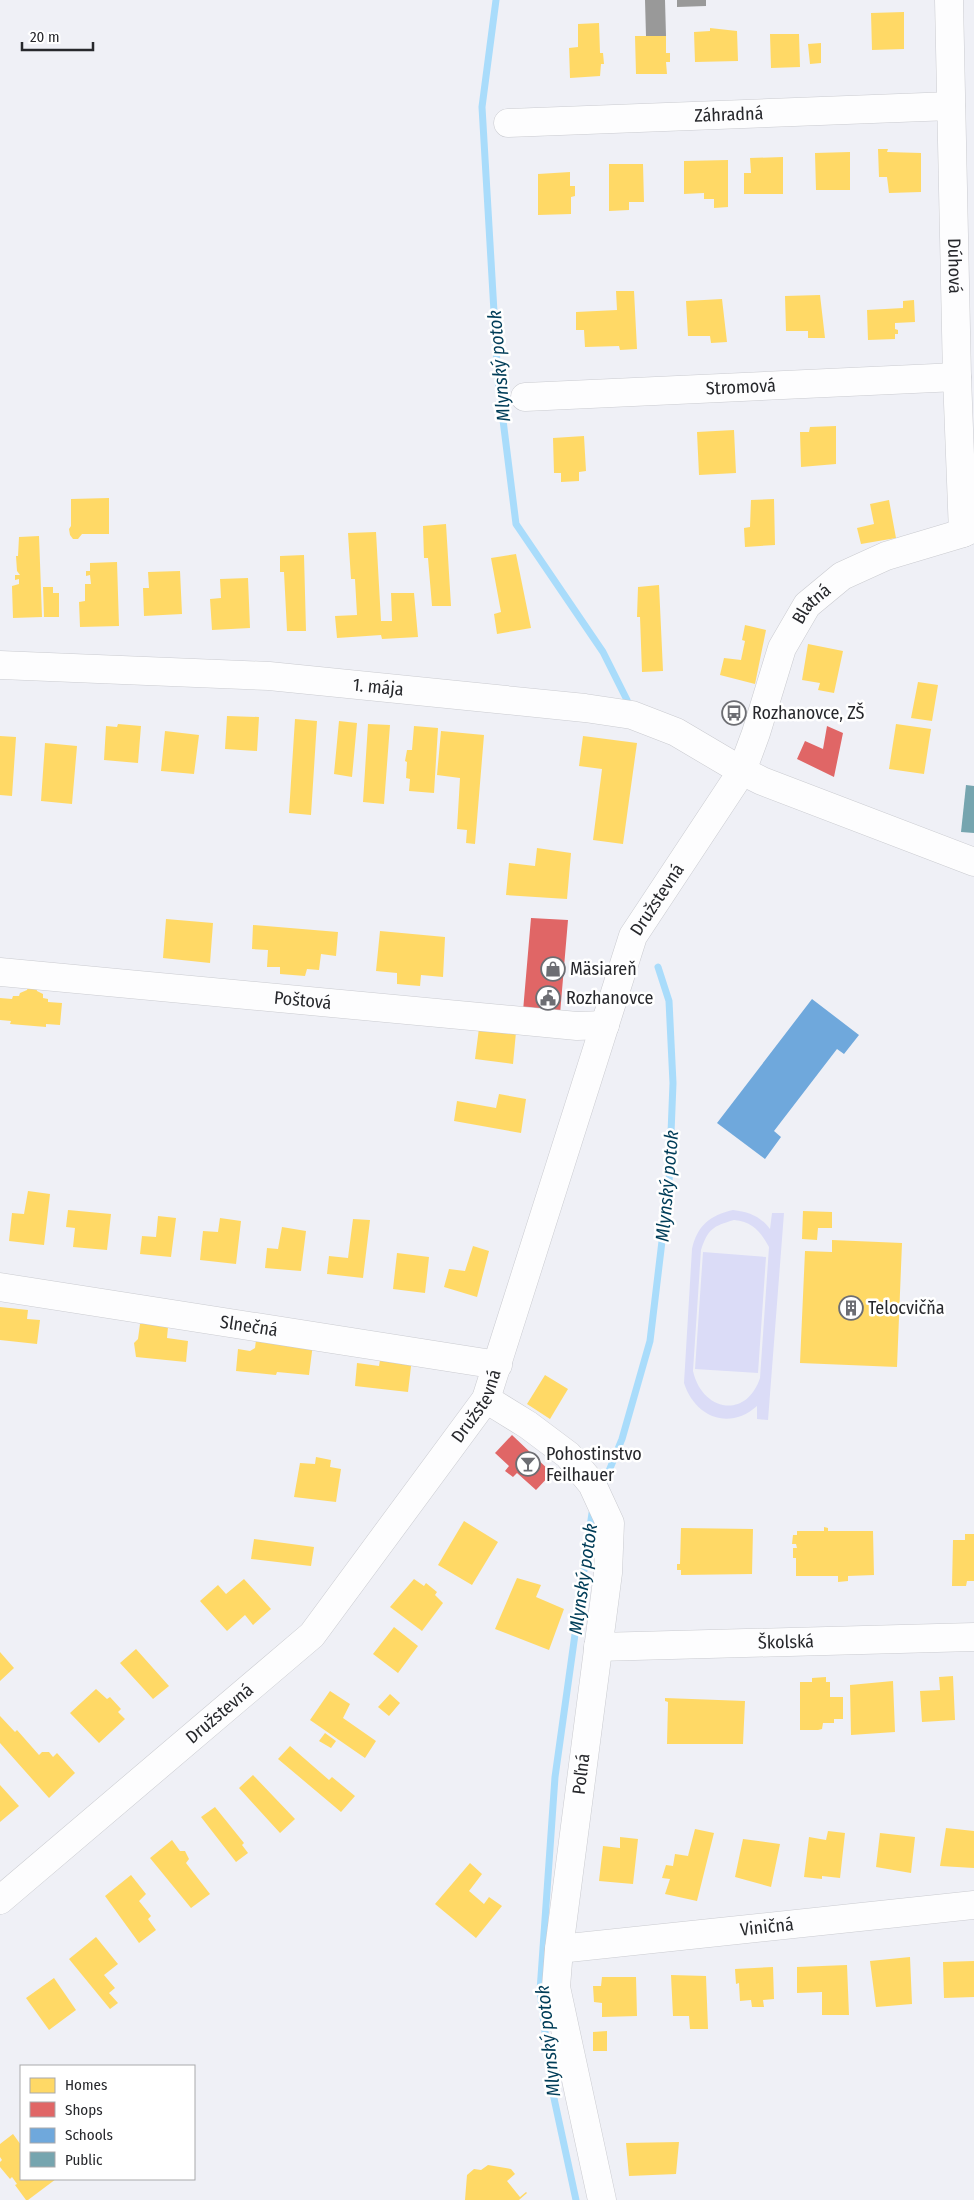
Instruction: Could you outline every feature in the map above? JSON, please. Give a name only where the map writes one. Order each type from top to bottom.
[{"type":"street","name":"Dúhová","points":[[949,0],[957,377],[968,530]]},
{"type":"street","name":"Záhradná","points":[[508,123],[951,106]]},
{"type":"street","name":"Stromová","points":[[526,397],[957,377]]},
{"type":"street","name":"Blatná","points":[[742,771],[756,733],[782,648],[807,605],[842,576],[886,556],[968,530]]},
{"type":"street","name":"1. mája","points":[[0,665],[269,676],[585,708],[632,715],[676,732],[762,781],[974,862]]},
{"type":"street","name":"Družstevná","points":[[0,1900],[312,1635],[486,1399],[633,936],[742,771]]},
{"type":"street","name":"Poštová","points":[[0,972],[578,1026],[605,1025]]},
{"type":"street","name":"Slnečná","points":[[0,1287],[498,1365]]},
{"type":"street","name":"Poľná","points":[[486,1399],[528,1425],[568,1455],[592,1484],[610,1524],[608,1573],[559,1949],[551,1988],[602,2200]]},
{"type":"street","name":"Školská","points":[[598,1647],[974,1637]]},
{"type":"street","name":"Viničná","points":[[559,1949],[974,1905]]},
{"type":"shaded area","points":[[733,1210],[749,1213],[762,1221],[770,1229],[772,1213],[784,1213],[768,1420],[757,1419],[757,1406],[746,1414],[735,1418],[724,1419],[714,1417],[696,1404],[689,1395],[684,1383],[692,1249],[701,1228],[711,1218]],"holes":[[[734,1220],[741,1221],[755,1228],[769,1247],[760,1378],[753,1391],[745,1400],[735,1405],[725,1405],[714,1402],[705,1395],[698,1385],[693,1371],[701,1250],[706,1237],[712,1229]]]},
{"type":"shaded area","points":[[703,1252],[766,1257],[758,1373],[695,1369]]},
{"type":"building: Homes","points":[[904,12],[904,49],[872,50],[871,13]]},
{"type":"building: Homes","points":[[599,23],[600,53],[603,53],[604,64],[601,64],[600,76],[570,78],[569,48],[578,47],[578,24]]},
{"type":"building: Homes","points":[[710,28],[737,31],[738,61],[695,62],[694,32],[710,31]]},
{"type":"building: Homes","points":[[770,34],[799,34],[800,67],[771,68]]},
{"type":"building: Homes","points":[[635,36],[666,36],[666,53],[670,53],[670,62],[666,62],[667,74],[636,74]]},
{"type":"building: Homes","points":[[821,43],[821,63],[810,64],[808,44]]},
{"type":"building: Homes","points":[[878,149],[888,149],[887,152],[921,153],[921,192],[889,193],[887,177],[879,177]]},
{"type":"building: Homes","points":[[850,152],[850,190],[816,190],[815,153]]},
{"type":"building: Homes","points":[[783,157],[783,194],[744,194],[744,173],[751,173],[750,158]]},
{"type":"building: Homes","points":[[728,160],[728,207],[714,208],[714,199],[704,199],[704,193],[684,194],[684,161]]},
{"type":"building: Homes","points":[[609,164],[643,164],[644,202],[629,202],[629,210],[609,211]]},
{"type":"building: Homes","points":[[570,172],[570,186],[575,186],[575,196],[571,197],[571,214],[538,215],[538,174]]},
{"type":"building: Homes","points":[[616,291],[634,291],[637,349],[620,350],[619,346],[585,347],[584,330],[576,330],[576,312],[617,310]]},
{"type":"building: Homes","points":[[820,295],[825,338],[808,338],[808,331],[786,331],[785,296]]},
{"type":"building: Homes","points":[[722,299],[727,342],[711,343],[710,336],[688,336],[686,301]]},
{"type":"building: Homes","points":[[914,300],[915,322],[895,323],[895,329],[898,330],[898,334],[895,334],[895,339],[868,340],[867,310],[903,308],[903,301]]},
{"type":"building: Homes","points":[[836,426],[836,464],[801,467],[800,432],[809,432],[810,427]]},
{"type":"building: Homes","points":[[734,430],[736,473],[699,475],[697,432]]},
{"type":"building: Homes","points":[[584,436],[586,471],[579,472],[579,481],[561,482],[561,473],[554,473],[553,438]]},
{"type":"building: Homes","points":[[109,498],[109,534],[82,534],[78,539],[73,539],[69,529],[71,526],[71,499]]},
{"type":"building: Homes","points":[[774,499],[775,545],[745,547],[744,528],[750,527],[751,500]]},
{"type":"building: Homes","points":[[889,500],[896,538],[861,544],[857,528],[874,524],[870,504]]},
{"type":"building: Homes","points":[[446,524],[451,606],[432,606],[428,558],[424,558],[423,526]]},
{"type":"building: Homes","points":[[376,532],[381,621],[392,621],[391,593],[414,593],[418,637],[382,639],[381,635],[337,638],[335,616],[357,615],[355,579],[351,579],[348,533]]},
{"type":"building: Homes","points":[[39,536],[42,617],[13,618],[12,586],[19,584],[19,579],[15,580],[15,575],[20,575],[17,571],[16,556],[18,556],[19,537]]},
{"type":"building: Homes","points":[[516,554],[531,628],[497,634],[494,614],[501,612],[491,558]]},
{"type":"building: Homes","points":[[304,555],[306,631],[287,631],[284,572],[280,572],[280,556]]},
{"type":"building: Homes","points":[[117,562],[119,626],[80,627],[79,602],[85,601],[85,584],[91,584],[90,575],[86,576],[86,571],[90,571],[90,563]]},
{"type":"building: Homes","points":[[180,571],[182,614],[144,616],[143,588],[149,588],[148,572]]},
{"type":"building: Homes","points":[[248,578],[250,628],[212,630],[210,599],[221,598],[220,579]]},
{"type":"building: Homes","points":[[659,585],[663,671],[642,672],[640,617],[637,617],[638,587]]},
{"type":"building: Homes","points":[[43,587],[53,587],[53,593],[59,593],[59,617],[44,617]]},
{"type":"building: Homes","points":[[745,625],[766,630],[755,684],[720,675],[724,658],[741,660],[745,641],[742,640]]},
{"type":"building: Homes","points":[[808,644],[843,651],[834,693],[818,690],[820,683],[802,680]]},
{"type":"building: Homes","points":[[918,682],[938,685],[932,721],[911,718]]},
{"type":"building: Homes","points":[[227,716],[259,717],[257,751],[225,749]]},
{"type":"building: Homes","points":[[295,719],[317,721],[311,815],[289,813]]},
{"type":"building: Homes","points":[[339,721],[357,723],[352,777],[334,774]]},
{"type":"building: Homes","points":[[118,724],[141,726],[138,763],[104,760],[106,726],[117,727]]},
{"type":"building: Homes","points":[[368,724],[390,725],[384,804],[363,802]]},
{"type":"building: Homes","points":[[896,724],[931,729],[924,774],[889,769]]},
{"type":"building: Homes","points":[[414,726],[438,728],[434,793],[409,791],[410,779],[406,778],[407,762],[405,761],[407,750],[412,750]]},
{"type":"building: Homes","points":[[165,731],[199,735],[194,774],[161,771]]},
{"type":"building: Homes","points":[[441,731],[484,735],[475,844],[466,843],[467,830],[457,829],[460,778],[437,775]]},
{"type":"building: Homes","points":[[0,736],[16,737],[12,796],[0,795]]},
{"type":"building: Homes","points":[[583,736],[637,743],[623,844],[593,840],[602,769],[579,766]]},
{"type":"building: Homes","points":[[45,743],[77,746],[72,804],[41,801]]},
{"type":"building: Homes","points":[[537,848],[571,853],[567,899],[506,895],[509,863],[535,866]]},
{"type":"building: Homes","points":[[166,919],[213,923],[210,963],[163,958]]},
{"type":"building: Homes","points":[[253,925],[338,932],[336,956],[321,954],[319,970],[307,969],[305,976],[280,974],[280,967],[267,967],[268,950],[252,949]]},
{"type":"building: Homes","points":[[380,931],[445,937],[443,977],[421,975],[420,986],[408,985],[397,984],[397,973],[376,971]]},
{"type":"building: Homes","points":[[28,987],[36,987],[37,991],[43,994],[43,998],[48,999],[48,1002],[62,1003],[60,1025],[46,1024],[46,1027],[10,1024],[11,1021],[0,1020],[0,998],[12,999],[13,996],[19,996],[20,993],[27,990]]},
{"type":"building: Homes","points":[[479,1028],[516,1032],[513,1064],[475,1059]]},
{"type":"building: Homes","points":[[499,1094],[526,1099],[521,1133],[454,1121],[457,1101],[496,1108]]},
{"type":"building: Homes","points":[[28,1191],[50,1194],[44,1245],[9,1241],[12,1213],[24,1214]]},
{"type":"building: Homes","points":[[68,1210],[111,1214],[107,1250],[73,1247],[75,1228],[66,1227]]},
{"type":"building: Homes","points":[[803,1211],[832,1212],[832,1228],[818,1228],[817,1240],[802,1239]]},
{"type":"building: Homes","points":[[158,1216],[176,1218],[171,1257],[140,1254],[142,1236],[156,1237]]},
{"type":"building: Homes","points":[[220,1218],[241,1221],[236,1264],[200,1260],[203,1231],[218,1232]]},
{"type":"building: Homes","points":[[353,1219],[370,1220],[363,1278],[327,1274],[329,1256],[348,1258]]},
{"type":"building: Homes","points":[[282,1227],[306,1231],[301,1271],[265,1268],[267,1248],[278,1249]]},
{"type":"building: Homes","name":"Telocvičňa","points":[[832,1240],[902,1243],[897,1367],[800,1363],[805,1251],[832,1252]]},
{"type":"building: Homes","points":[[473,1246],[489,1251],[477,1297],[444,1287],[449,1269],[465,1271]]},
{"type":"building: Homes","points":[[397,1253],[429,1257],[425,1293],[393,1289]]},
{"type":"building: Homes","points":[[0,1307],[28,1310],[27,1319],[40,1320],[37,1344],[0,1340]]},
{"type":"building: Homes","points":[[148,1321],[161,1322],[161,1326],[168,1327],[167,1338],[188,1341],[186,1362],[136,1357],[134,1343],[138,1339],[140,1324],[148,1324]]},
{"type":"building: Homes","points":[[257,1332],[314,1336],[309,1375],[277,1372],[276,1375],[236,1371],[238,1349],[250,1351],[255,1348]]},
{"type":"building: Homes","points":[[381,1354],[412,1358],[408,1392],[355,1386],[357,1363],[379,1366]]},
{"type":"building: Homes","points":[[545,1375],[568,1389],[550,1419],[527,1404]]},
{"type":"building: Homes","points":[[316,1457],[331,1460],[330,1467],[341,1469],[336,1502],[294,1497],[300,1463],[315,1464]]},
{"type":"building: Homes","points":[[464,1521],[498,1542],[472,1585],[438,1565]]},
{"type":"building: Homes","points":[[824,1527],[828,1528],[828,1531],[873,1531],[874,1575],[848,1576],[848,1581],[838,1582],[838,1576],[796,1576],[796,1558],[793,1558],[793,1548],[797,1548],[796,1544],[792,1544],[793,1535],[797,1535],[797,1531],[824,1531]]},
{"type":"building: Homes","points":[[681,1528],[753,1529],[752,1574],[681,1575],[681,1570],[677,1570],[677,1564],[680,1564]]},
{"type":"building: Homes","points":[[965,1534],[974,1534],[974,1581],[967,1581],[966,1586],[952,1586],[953,1540],[965,1540]]},
{"type":"building: Homes","points":[[254,1539],[314,1547],[311,1566],[251,1559]]},
{"type":"building: Homes","points":[[517,1578],[541,1585],[536,1597],[564,1609],[549,1650],[495,1629]]},
{"type":"building: Homes","points":[[244,1579],[271,1609],[253,1625],[245,1615],[227,1631],[200,1601],[218,1585],[226,1594]]},
{"type":"building: Homes","points":[[414,1579],[424,1586],[426,1583],[437,1592],[435,1595],[443,1603],[422,1631],[390,1607]]},
{"type":"building: Homes","points":[[394,1627],[418,1646],[398,1673],[373,1654]]},
{"type":"building: Homes","points":[[136,1649],[169,1686],[153,1699],[120,1663]]},
{"type":"building: Homes","points":[[0,1652],[14,1668],[0,1681]]},
{"type":"building: Homes","points":[[953,1676],[955,1720],[922,1722],[920,1691],[940,1690],[939,1677]]},
{"type":"building: Homes","points":[[826,1677],[826,1682],[830,1682],[830,1697],[843,1697],[843,1719],[834,1719],[834,1723],[823,1723],[822,1729],[800,1730],[800,1682],[812,1682],[812,1678]]},
{"type":"building: Homes","points":[[893,1681],[895,1732],[851,1735],[850,1685]]},
{"type":"building: Homes","points":[[96,1689],[107,1699],[110,1697],[121,1709],[118,1712],[125,1719],[99,1743],[70,1713]]},
{"type":"building: Homes","points":[[330,1691],[350,1704],[343,1718],[376,1741],[365,1758],[310,1720]]},
{"type":"building: Homes","points":[[390,1694],[400,1703],[389,1716],[378,1707]]},
{"type":"building: Homes","points":[[665,1698],[745,1701],[743,1744],[667,1744],[668,1702],[665,1701]]},
{"type":"building: Homes","points":[[0,1716],[15,1732],[17,1730],[39,1755],[42,1752],[49,1752],[53,1757],[57,1753],[75,1773],[49,1798],[0,1743]]},
{"type":"building: Homes","points":[[325,1733],[336,1741],[331,1748],[319,1741]]},
{"type":"building: Homes","points":[[290,1746],[329,1780],[332,1777],[355,1796],[341,1812],[278,1759]]},
{"type":"building: Homes","points":[[253,1775],[295,1819],[280,1833],[239,1788]]},
{"type":"building: Homes","points":[[0,1785],[19,1806],[0,1822]]},
{"type":"building: Homes","points":[[215,1807],[244,1843],[242,1845],[248,1853],[236,1862],[201,1817]]},
{"type":"building: Homes","points":[[946,1828],[974,1831],[974,1868],[940,1866]]},
{"type":"building: Homes","points":[[695,1829],[714,1833],[697,1901],[665,1894],[670,1879],[662,1878],[666,1865],[673,1866],[675,1854],[688,1856]]},
{"type":"building: Homes","points":[[828,1831],[845,1833],[840,1878],[804,1877],[809,1837],[826,1840]]},
{"type":"building: Homes","points":[[880,1833],[915,1837],[911,1873],[876,1867]]},
{"type":"building: Homes","points":[[620,1837],[638,1839],[633,1884],[599,1881],[603,1846],[620,1848]]},
{"type":"building: Homes","points":[[743,1839],[780,1844],[771,1887],[735,1877]]},
{"type":"building: Homes","points":[[172,1840],[180,1851],[185,1851],[189,1859],[186,1863],[210,1894],[191,1908],[150,1858]]},
{"type":"building: Homes","points":[[470,1863],[482,1874],[469,1891],[484,1904],[489,1897],[502,1906],[476,1938],[435,1904]]},
{"type":"building: Homes","points":[[131,1875],[146,1894],[139,1901],[151,1916],[148,1919],[156,1930],[139,1943],[105,1896]]},
{"type":"building: Homes","points":[[96,1937],[118,1964],[104,1975],[115,1988],[109,1993],[118,2003],[110,2009],[69,1959]]},
{"type":"building: Homes","points":[[910,1957],[912,2004],[876,2007],[870,1961]]},
{"type":"building: Homes","points":[[974,1961],[974,1997],[944,1998],[943,1962]]},
{"type":"building: Homes","points":[[847,1965],[849,2015],[822,2015],[822,1992],[797,1993],[797,1967]]},
{"type":"building: Homes","points":[[773,1967],[774,1999],[763,2000],[764,2007],[752,2007],[751,2000],[740,2001],[739,1983],[736,1984],[735,1969]]},
{"type":"building: Homes","points":[[671,1975],[706,1976],[708,2029],[690,2029],[689,2016],[673,2016]]},
{"type":"building: Homes","points":[[602,1977],[636,1977],[637,2016],[602,2017],[602,2003],[594,2002],[593,1986],[601,1986]]},
{"type":"building: Homes","points":[[54,1978],[76,2010],[49,2030],[26,1998]]},
{"type":"building: Homes","points":[[607,2031],[607,2051],[593,2051],[593,2032]]},
{"type":"building: Homes","points":[[13,2134],[20,2144],[20,2180],[55,2180],[26,2200],[15,2185],[17,2184],[12,2177],[10,2179],[0,2167],[2,2160],[0,2157],[0,2144]]},
{"type":"building: Homes","points":[[679,2142],[676,2174],[629,2176],[626,2143]]},
{"type":"building: Homes","points":[[488,2165],[511,2169],[515,2174],[507,2181],[520,2197],[527,2193],[519,2200],[465,2200],[467,2175],[474,2169],[481,2170]]},
{"type":"building: Shops","points":[[827,726],[843,733],[834,777],[797,759],[805,741],[823,749]]},
{"type":"building: Shops","points":[[531,918],[568,920],[560,1014],[523,1011]]},
{"type":"building: Shops","points":[[512,1435],[552,1473],[536,1490],[517,1473],[513,1477],[505,1471],[509,1466],[495,1453]]},
{"type":"building: Schools","points":[[812,999],[859,1035],[844,1054],[837,1049],[774,1131],[781,1137],[765,1159],[717,1123]]},
{"type":"building: Public","points":[[966,785],[974,786],[974,833],[961,832]]},
{"type":"building: Industry","points":[[645,0],[665,0],[666,36],[646,36]]},
{"type":"building: Industry","points":[[677,0],[706,0],[706,6],[677,7]]},
{"type":"waterway","name":"Mlynský potok","points":[[496,0],[482,107],[498,380],[516,524],[603,652],[627,700]]},
{"type":"waterway","name":"Mlynský potok","points":[[602,1488],[622,1439],[650,1341],[669,1183],[673,1083],[669,1001],[658,967]]},
{"type":"waterway","name":"Mlynský potok","points":[[576,2200],[552,2089],[540,1991],[555,1777],[594,1507]]},
{"type":"place","name":"Rozhanovce, ZŠ","points":[[734,713]]},
{"type":"place","name":"Mäsiareň","points":[[553,969]]},
{"type":"place","name":"Rozhanovce","points":[[548,998]]},
{"type":"place","name":"Telocvičňa","points":[[851,1308]]},
{"type":"place","name":"Pohostinstvo Feilhauer","points":[[528,1464]]}]
